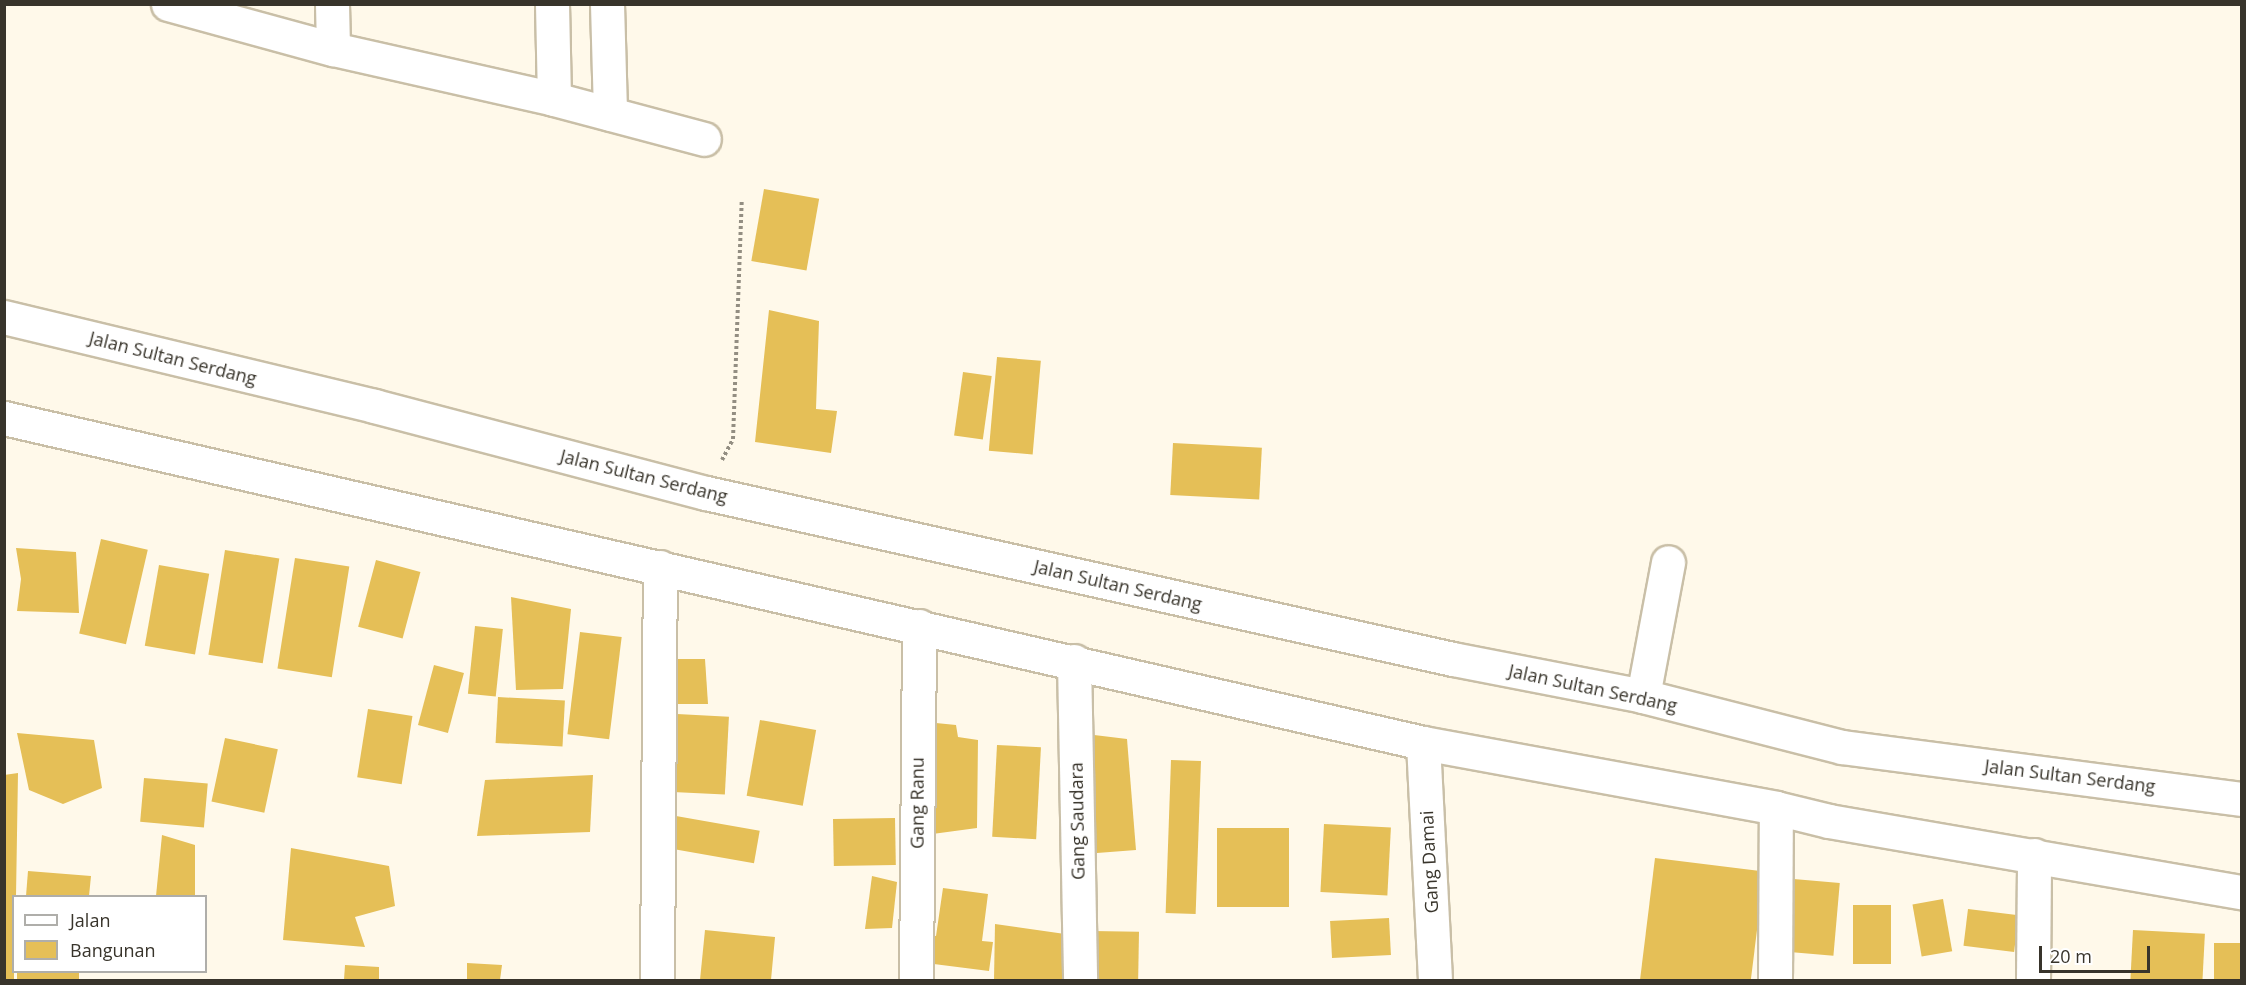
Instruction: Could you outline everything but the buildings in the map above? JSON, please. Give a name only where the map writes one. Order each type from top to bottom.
[{"type":"main road","points":[[168,4],[333,49],[554,99],[704,139]]},
{"type":"main road","points":[[332,4],[333,49]]},
{"type":"main road","points":[[552,4],[554,99]]},
{"type":"main road","points":[[607,4],[610,114]]},
{"type":"main road","name":"Jalan Sultan Serdang","points":[[4,317],[374,406],[706,493],[1453,659],[1642,696],[1842,747],[2241,799]]},
{"type":"main road","points":[[4,418],[1074,661],[1423,743],[1776,808],[1829,820],[2241,892]]},
{"type":"main road","points":[[1642,696],[1668,562]]},
{"type":"main road","points":[[657,981],[660,567]]},
{"type":"main road","name":"Gang Ranu","points":[[916,981],[919,626]]},
{"type":"main road","name":"Gang Saudara","points":[[1074,661],[1080,981]]},
{"type":"main road","name":"Gang Damai","points":[[1423,743],[1435,981]]},
{"type":"main road","points":[[1775,981],[1776,808]]},
{"type":"main road","points":[[2033,981],[2034,855]]},
{"type":"path","points":[[706,493],[733,439],[742,199]]}]
